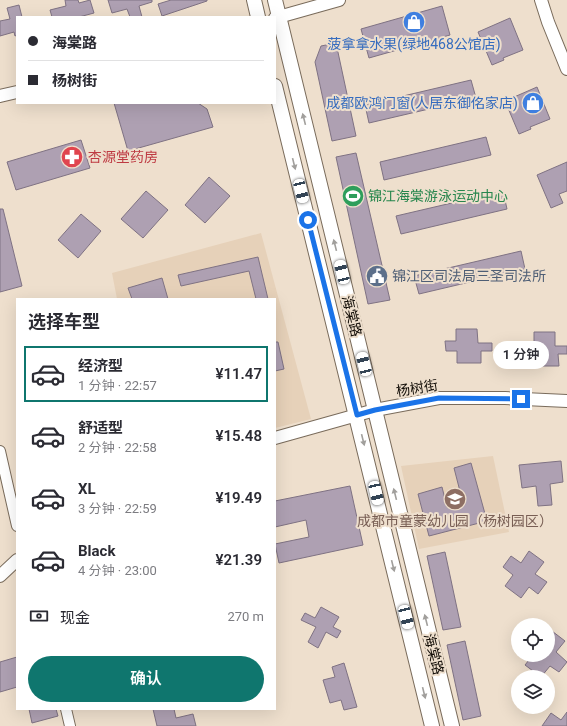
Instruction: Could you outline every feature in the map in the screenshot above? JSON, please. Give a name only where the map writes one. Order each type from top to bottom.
[{"type":"main road","points":[[254,0],[258,16]]},
{"type":"main road","name":"海棠路","points":[[275,0],[277,18],[452,726]]},
{"type":"main road","name":"海棠路","points":[[276,90],[357,415],[432,726]]},
{"type":"street","points":[[277,18],[339,0]]},
{"type":"street","points":[[541,0],[548,22],[567,68]]},
{"type":"street","points":[[0,96],[16,92]]},
{"type":"street","name":"杨树街","points":[[276,438],[375,410],[439,398],[505,398],[567,401]]},
{"type":"street","points":[[0,451],[16,522]]},
{"type":"street","points":[[0,576],[16,561]]},
{"type":"street","points":[[66,710],[70,726]]},
{"type":"shaded area","points":[[261,233],[311,419],[276,428],[276,298],[117,298],[112,273]]},
{"type":"shaded area","name":"成都市童蒙幼儿园（杨树园区）","points":[[493,456],[509,532],[419,549],[401,466]]},
{"type":"building","points":[[65,0],[78,0],[79,3],[90,0],[94,13],[83,16],[52,16],[50,10],[66,6]]},
{"type":"building","points":[[108,0],[152,0],[152,2],[139,6],[142,16],[130,16],[127,9],[112,13]]},
{"type":"building","points":[[171,0],[207,1],[162,16],[158,4]]},
{"type":"building","points":[[19,5],[22,16],[16,16],[15,36],[14,32],[0,36],[0,21],[10,19],[7,8]]},
{"type":"building","points":[[442,6],[450,35],[369,58],[361,29]]},
{"type":"building","points":[[510,18],[523,50],[503,58],[504,60],[492,65],[478,32]]},
{"type":"building","points":[[336,43],[356,136],[332,141],[315,62],[321,46]]},
{"type":"building","points":[[471,80],[476,98],[369,123],[365,105]]},
{"type":"building","points":[[537,87],[550,119],[530,127],[531,129],[519,134],[505,101]]},
{"type":"building","points":[[114,104],[200,104],[207,109],[213,127],[128,151]]},
{"type":"building","points":[[486,137],[491,155],[384,180],[380,162]]},
{"type":"building","points":[[81,140],[90,168],[16,190],[7,162]]},
{"type":"building","points":[[356,153],[390,300],[368,304],[336,157]]},
{"type":"building","points":[[567,162],[567,191],[559,194],[563,203],[551,208],[537,175]]},
{"type":"building","points":[[209,177],[230,196],[205,223],[185,205]]},
{"type":"building","points":[[146,191],[168,210],[143,238],[121,219]]},
{"type":"building","points":[[503,191],[507,209],[401,234],[396,216]]},
{"type":"building","points":[[0,209],[3,209],[22,286],[0,292]]},
{"type":"building","points":[[81,214],[101,231],[78,258],[58,240]]},
{"type":"building","points":[[521,251],[525,269],[419,294],[414,276]]},
{"type":"building","points":[[258,257],[268,298],[256,298],[249,271],[181,286],[178,275]]},
{"type":"building","points":[[162,278],[168,298],[132,298],[128,288]]},
{"type":"building","points":[[456,329],[477,329],[478,343],[492,343],[492,351],[481,351],[481,363],[457,363],[457,351],[446,351],[445,341],[456,341]]},
{"type":"building","points":[[534,332],[555,332],[555,346],[567,346],[567,354],[558,354],[559,366],[534,366],[534,354],[523,354],[523,344],[534,344]]},
{"type":"building","points":[[276,342],[278,342],[284,369],[276,371]]},
{"type":"building","points":[[561,461],[563,482],[550,484],[552,505],[538,506],[536,486],[522,488],[519,465]]},
{"type":"building","points":[[471,463],[487,521],[429,536],[418,494],[442,487],[447,507],[463,503],[454,468]]},
{"type":"building","points":[[350,486],[363,545],[279,563],[276,544],[309,537],[306,520],[276,527],[276,501]]},
{"type":"building","points":[[529,551],[544,562],[535,574],[547,582],[538,594],[529,587],[521,598],[505,586],[513,575],[503,567],[511,556],[521,563]]},
{"type":"building","points":[[445,552],[461,627],[443,630],[427,556]]},
{"type":"building","points":[[321,607],[339,617],[333,627],[341,631],[337,638],[326,632],[318,648],[308,642],[316,627],[301,620],[305,613],[315,618]]},
{"type":"building","points":[[555,633],[565,641],[556,652],[567,662],[559,672],[550,666],[547,670],[532,670],[525,665],[527,662],[555,662]]},
{"type":"building","points":[[465,641],[481,716],[463,720],[447,645]]},
{"type":"building","points":[[16,657],[16,687],[0,692],[0,662]]},
{"type":"building","points":[[344,663],[357,707],[344,710],[341,700],[330,703],[323,680],[335,677],[332,667]]},
{"type":"building","points":[[29,710],[56,710],[58,716],[32,723]]},
{"type":"building","points":[[153,710],[174,710],[176,718],[193,714],[196,726],[157,726]]},
{"type":"building","points":[[567,712],[567,726],[542,726],[550,714],[561,720]]},
{"type":"place","name":"菠拿拿水果(绿地468公馆店)","points":[[414,22]]},
{"type":"place","name":"成都欧鸿门窗(人居东御佲家店)","points":[[533,103]]},
{"type":"place","name":"杏源堂药房","points":[[72,157]]},
{"type":"place","name":"锦江海棠游泳运动中心","points":[[353,196]]},
{"type":"place","name":"锦江区司法局三圣司法所","points":[[377,276]]},
{"type":"place","name":"成都市童蒙幼儿园（杨树园区）","points":[[455,499]]},
{"type":"route","points":[[308,220],[357,415],[375,410],[439,398],[521,399]]}]
